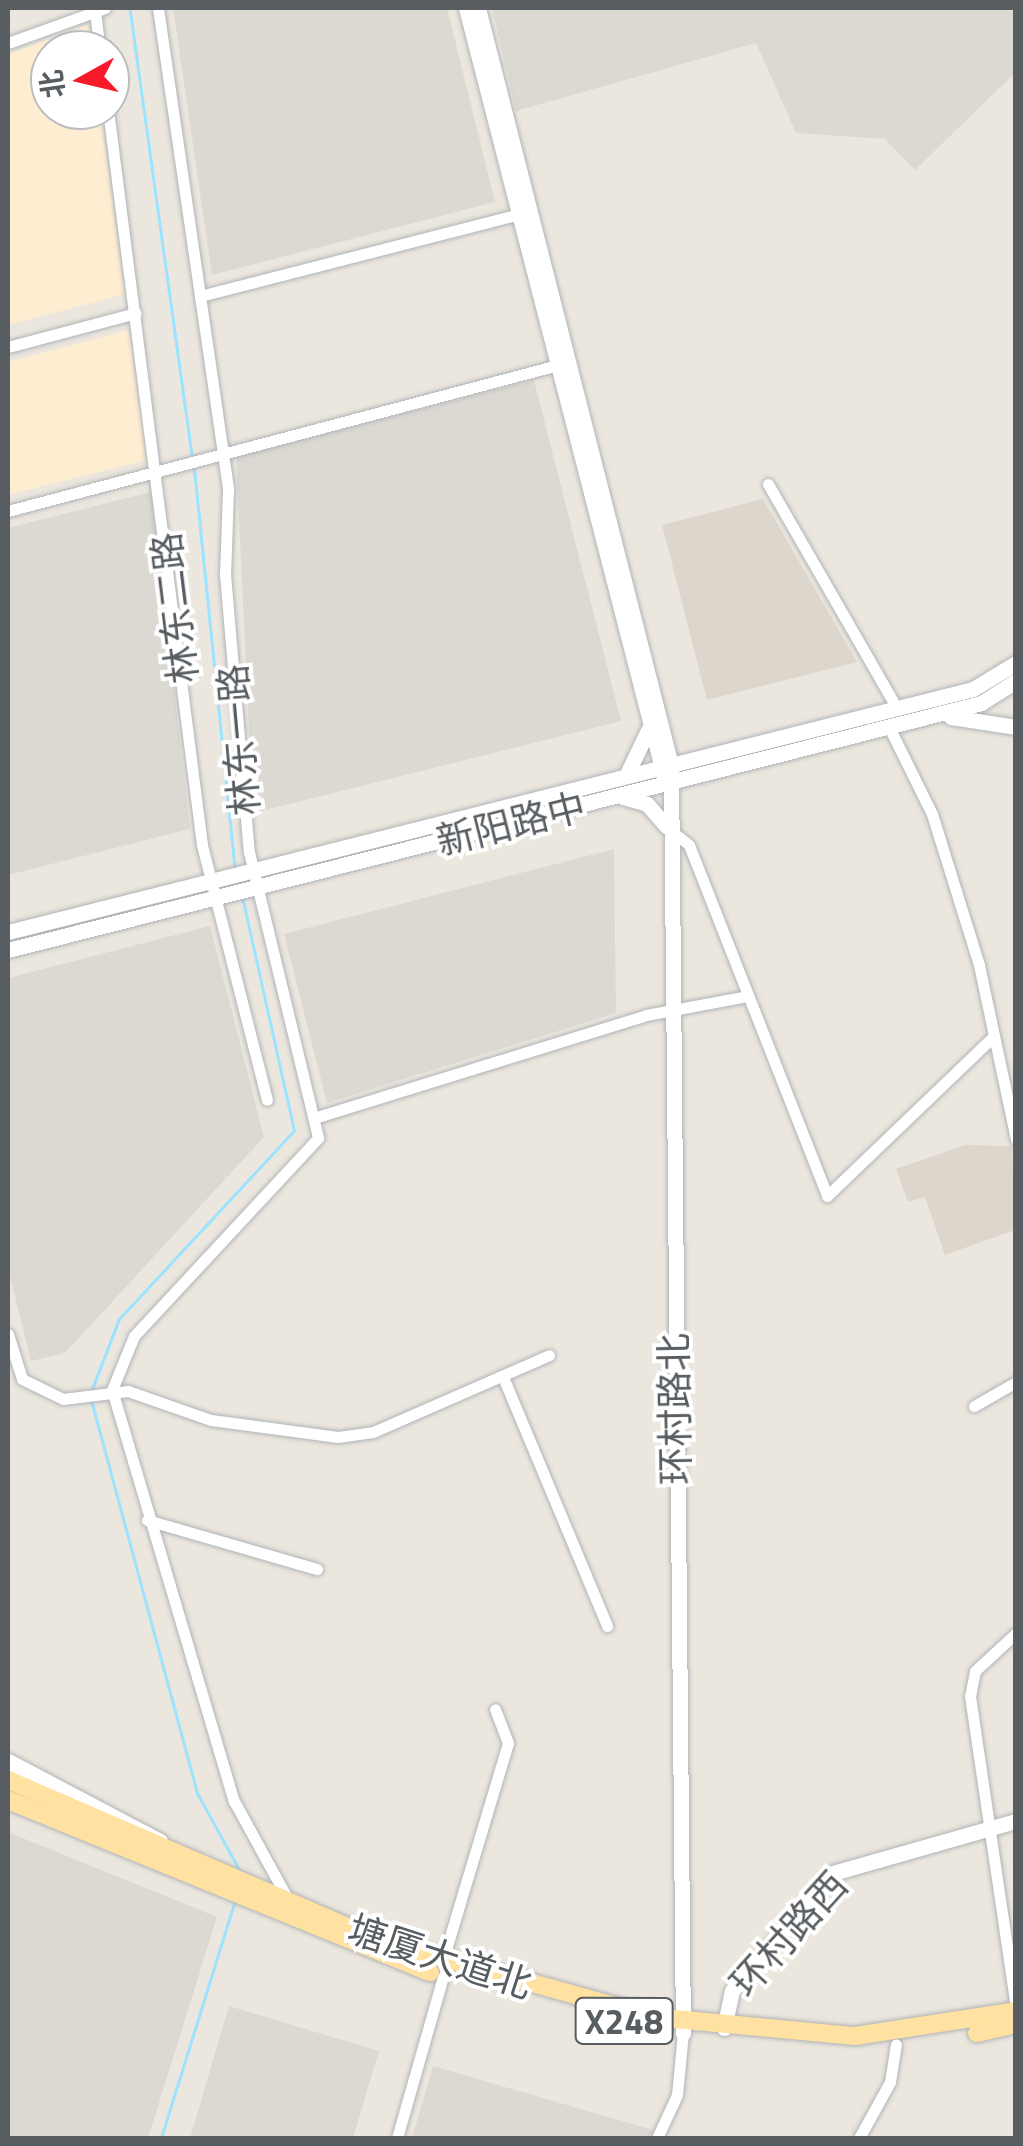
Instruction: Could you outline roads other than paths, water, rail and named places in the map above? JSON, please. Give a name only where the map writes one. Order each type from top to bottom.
[{"type":"main road","name":"塘厦大道北","points":[[8,1780],[187,1858],[248,1894],[442,1970],[683,2028],[816,2047],[896,2044],[1016,2024]]},
{"type":"main road","name":"塘厦大道北","points":[[8,1800],[202,1884],[292,1906],[442,1970]]},
{"type":"main road","name":"塘厦大道北","points":[[683,2028],[855,2036],[1016,2008]]},
{"type":"street","name":"林东一路","points":[[158,8],[222,452],[248,871],[316,1117]]},
{"type":"street","points":[[466,8],[666,766]]},
{"type":"street","points":[[478,8],[654,721],[680,751],[703,757]]},
{"type":"street","points":[[8,43],[100,9]]},
{"type":"street","name":"林东二路","points":[[111,130],[216,879],[267,1100]]},
{"type":"street","points":[[200,296],[519,214]]},
{"type":"street","points":[[8,347],[136,313]]},
{"type":"street","points":[[8,510],[558,366]]},
{"type":"street","points":[[768,484],[897,708]]},
{"type":"street","points":[[1016,663],[1008,686],[1016,706]]},
{"type":"street","name":"新阳路中","points":[[8,932],[897,708],[1008,686]]},
{"type":"street","name":"新阳路中","points":[[8,950],[926,717],[1008,686]]},
{"type":"street","points":[[926,717],[1016,727]]},
{"type":"street","points":[[624,776],[644,750],[654,721]]},
{"type":"street","points":[[888,727],[932,814],[993,1037],[1016,1140]]},
{"type":"street","name":"环村路北","points":[[666,766],[683,2028]]},
{"type":"street","points":[[618,797],[647,804],[688,846],[827,1196],[993,1037]]},
{"type":"street","points":[[292,1906],[234,1801],[106,1391],[134,1336],[313,1152],[316,1117],[670,1010],[748,996]]},
{"type":"street","points":[[8,1334],[22,1379],[79,1398],[106,1391],[210,1420],[338,1437],[373,1432],[549,1355]]},
{"type":"street","points":[[503,1378],[608,1626]]},
{"type":"street","points":[[974,1406],[1016,1382]]},
{"type":"street","points":[[147,1520],[317,1569]]},
{"type":"street","points":[[1016,1633],[970,1684],[1016,2008]]},
{"type":"street","points":[[397,2138],[508,1743],[495,1709]]},
{"type":"street","points":[[8,1762],[126,1817],[187,1858]]},
{"type":"street","name":"环村路西","points":[[991,1829],[1016,1810]]},
{"type":"street","name":"环村路西","points":[[724,2028],[732,1991],[833,1873],[1016,1821]]},
{"type":"street","points":[[657,2138],[678,2095],[683,2028]]},
{"type":"street","points":[[859,2138],[890,2082],[896,2044]]},
{"type":"waterway","points":[[130,8],[192,456]]},
{"type":"waterway","points":[[194,464],[235,868]]},
{"type":"waterway","points":[[92,1389],[119,1319],[294,1131],[242,896]]},
{"type":"waterway","points":[[92,1402],[198,1794],[239,1869]]},
{"type":"waterway","points":[[161,2138],[235,1901]]}]
